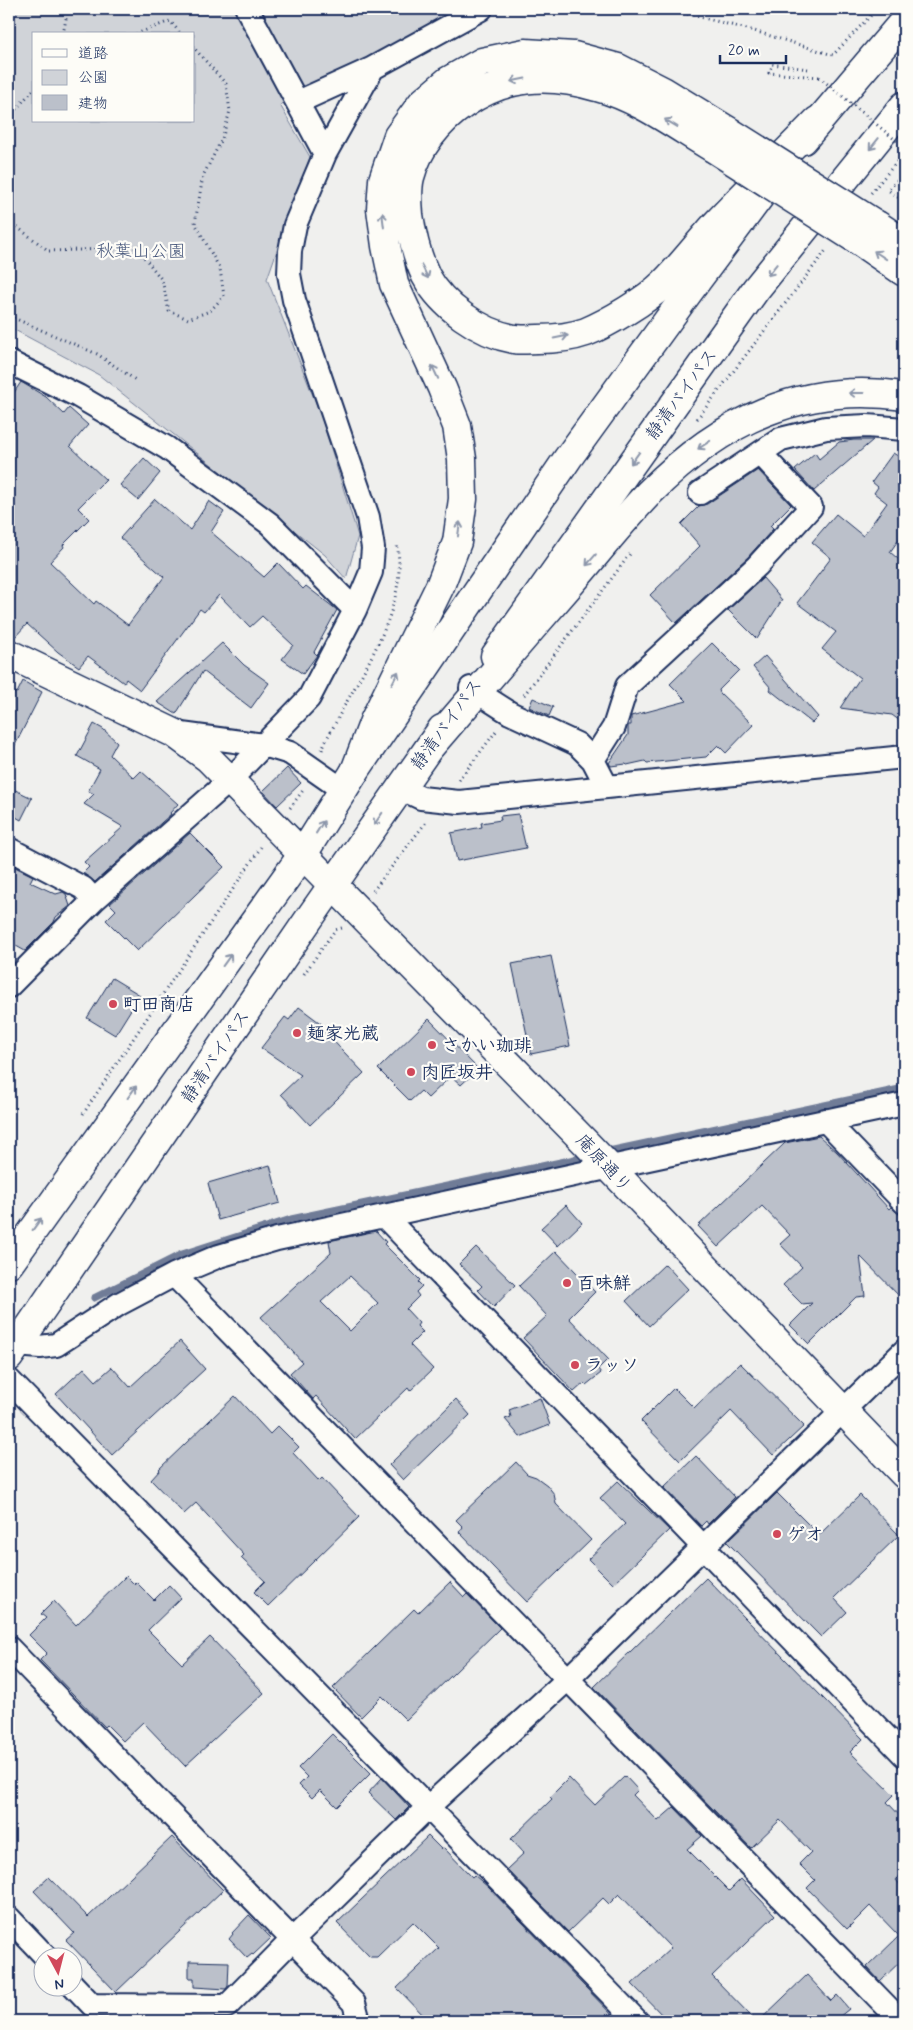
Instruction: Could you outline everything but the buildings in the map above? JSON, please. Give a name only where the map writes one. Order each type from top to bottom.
[{"type":"main road","points":[[9,1264],[303,854],[349,780],[568,458],[687,294],[817,122],[904,21]]},
{"type":"main road","points":[[349,780],[374,721],[440,586],[457,542],[463,499],[462,459],[457,426],[442,388],[394,284],[386,246],[382,209],[383,180],[398,136],[422,103],[448,81],[482,62],[525,53],[574,56],[618,68],[663,91],[722,140],[904,272]]},
{"type":"main road","points":[[722,140],[598,87],[556,79],[519,79],[481,92],[448,116],[422,148],[410,178],[408,204],[411,230],[418,257],[427,277],[441,296],[460,314],[485,329],[514,339],[551,339],[584,332],[617,316],[662,285],[716,224],[817,122]]},
{"type":"main road","name":"静清バイパス","points":[[13,1351],[333,883],[429,748],[474,690],[756,289],[904,106]]},
{"type":"main road","points":[[855,235],[904,243]]},
{"type":"main road","points":[[474,690],[649,493],[702,446],[741,422],[787,403],[832,393],[884,393],[904,396]]},
{"type":"main road","name":"庵原通り","points":[[9,654],[174,734],[208,758],[333,883],[584,1141],[904,1474]]},
{"type":"street","points":[[247,9],[325,154]]},
{"type":"street","points":[[298,102],[373,68],[481,9]]},
{"type":"street","points":[[9,986],[94,900],[230,780],[309,698],[355,610],[371,572],[373,548],[368,517],[294,300],[289,274],[294,225],[325,154],[373,68]]},
{"type":"street","points":[[9,362],[78,396],[167,448],[270,524],[355,610]]},
{"type":"street","points":[[700,493],[781,439],[826,428],[867,426],[904,429]]},
{"type":"street","points":[[593,760],[614,727],[627,686],[757,566],[811,508],[760,453]]},
{"type":"street","points":[[474,690],[510,713],[577,744],[593,760],[607,787]]},
{"type":"street","points":[[174,734],[264,745],[290,753],[318,770],[349,780]]},
{"type":"street","points":[[400,788],[421,798],[459,802],[904,757]]},
{"type":"street","points":[[9,849],[83,888],[94,900]]},
{"type":"street","points":[[13,1351],[56,1345],[119,1304],[174,1275],[218,1256],[277,1239],[606,1164],[904,1104]]},
{"type":"street","points":[[824,1120],[904,1202]]},
{"type":"street","points":[[384,1216],[702,1548],[904,1755]]},
{"type":"street","points":[[174,1275],[901,2021]]},
{"type":"street","points":[[82,1994],[92,2005],[227,2006],[428,1807],[568,1678],[904,1351]]},
{"type":"street","points":[[9,1380],[637,2021]]},
{"type":"street","points":[[9,1648],[354,2003],[359,2021]]},
{"type":"street","points":[[9,1918],[38,1948]]},
{"type":"path","points":[[63,32],[68,9]]},
{"type":"path","points":[[668,9],[742,28],[833,56],[877,9]]},
{"type":"path","points":[[141,32],[170,21],[179,32]]},
{"type":"path","points":[[9,221],[49,251],[137,248],[162,280],[169,311],[188,319],[210,311],[224,296],[220,269],[195,223],[203,176],[222,139],[230,111],[226,84],[195,49]]},
{"type":"path","points":[[808,69],[772,64],[769,73],[819,77],[904,147]]},
{"type":"path","points":[[9,117],[32,91]]},
{"type":"path","points":[[866,199],[904,153]]},
{"type":"path","points":[[904,173],[888,190],[899,198],[904,192]]},
{"type":"path","points":[[692,425],[855,235]]},
{"type":"path","points":[[9,316],[97,354],[137,381]]},
{"type":"path","points":[[82,1116],[275,826],[318,770],[323,748],[381,634],[396,599],[400,568],[396,541]]},
{"type":"path","points":[[302,978],[336,930],[352,926],[363,914],[374,899],[373,889],[443,801],[635,548]]},
{"type":"green space","name":"秋葉山公園","points":[[9,9],[461,9],[280,105],[310,157],[267,279],[321,416],[358,536],[346,579],[325,555],[99,375],[9,327]]},
{"type":"waterway","points":[[604,1152],[904,1088]]},
{"type":"waterway","points":[[94,1298],[182,1254],[291,1219],[589,1156]]},
{"type":"place","name":"町田商店","points":[[113,1004]]},
{"type":"place","name":"麺家光蔵","points":[[297,1033]]},
{"type":"place","name":"さかい珈琲","points":[[432,1045]]},
{"type":"place","name":"肉匠坂井","points":[[411,1072]]},
{"type":"place","name":"百味鮮","points":[[567,1283]]},
{"type":"place","name":"ラッソ","points":[[575,1365]]},
{"type":"place","name":"ゲオ","points":[[777,1534]]}]
